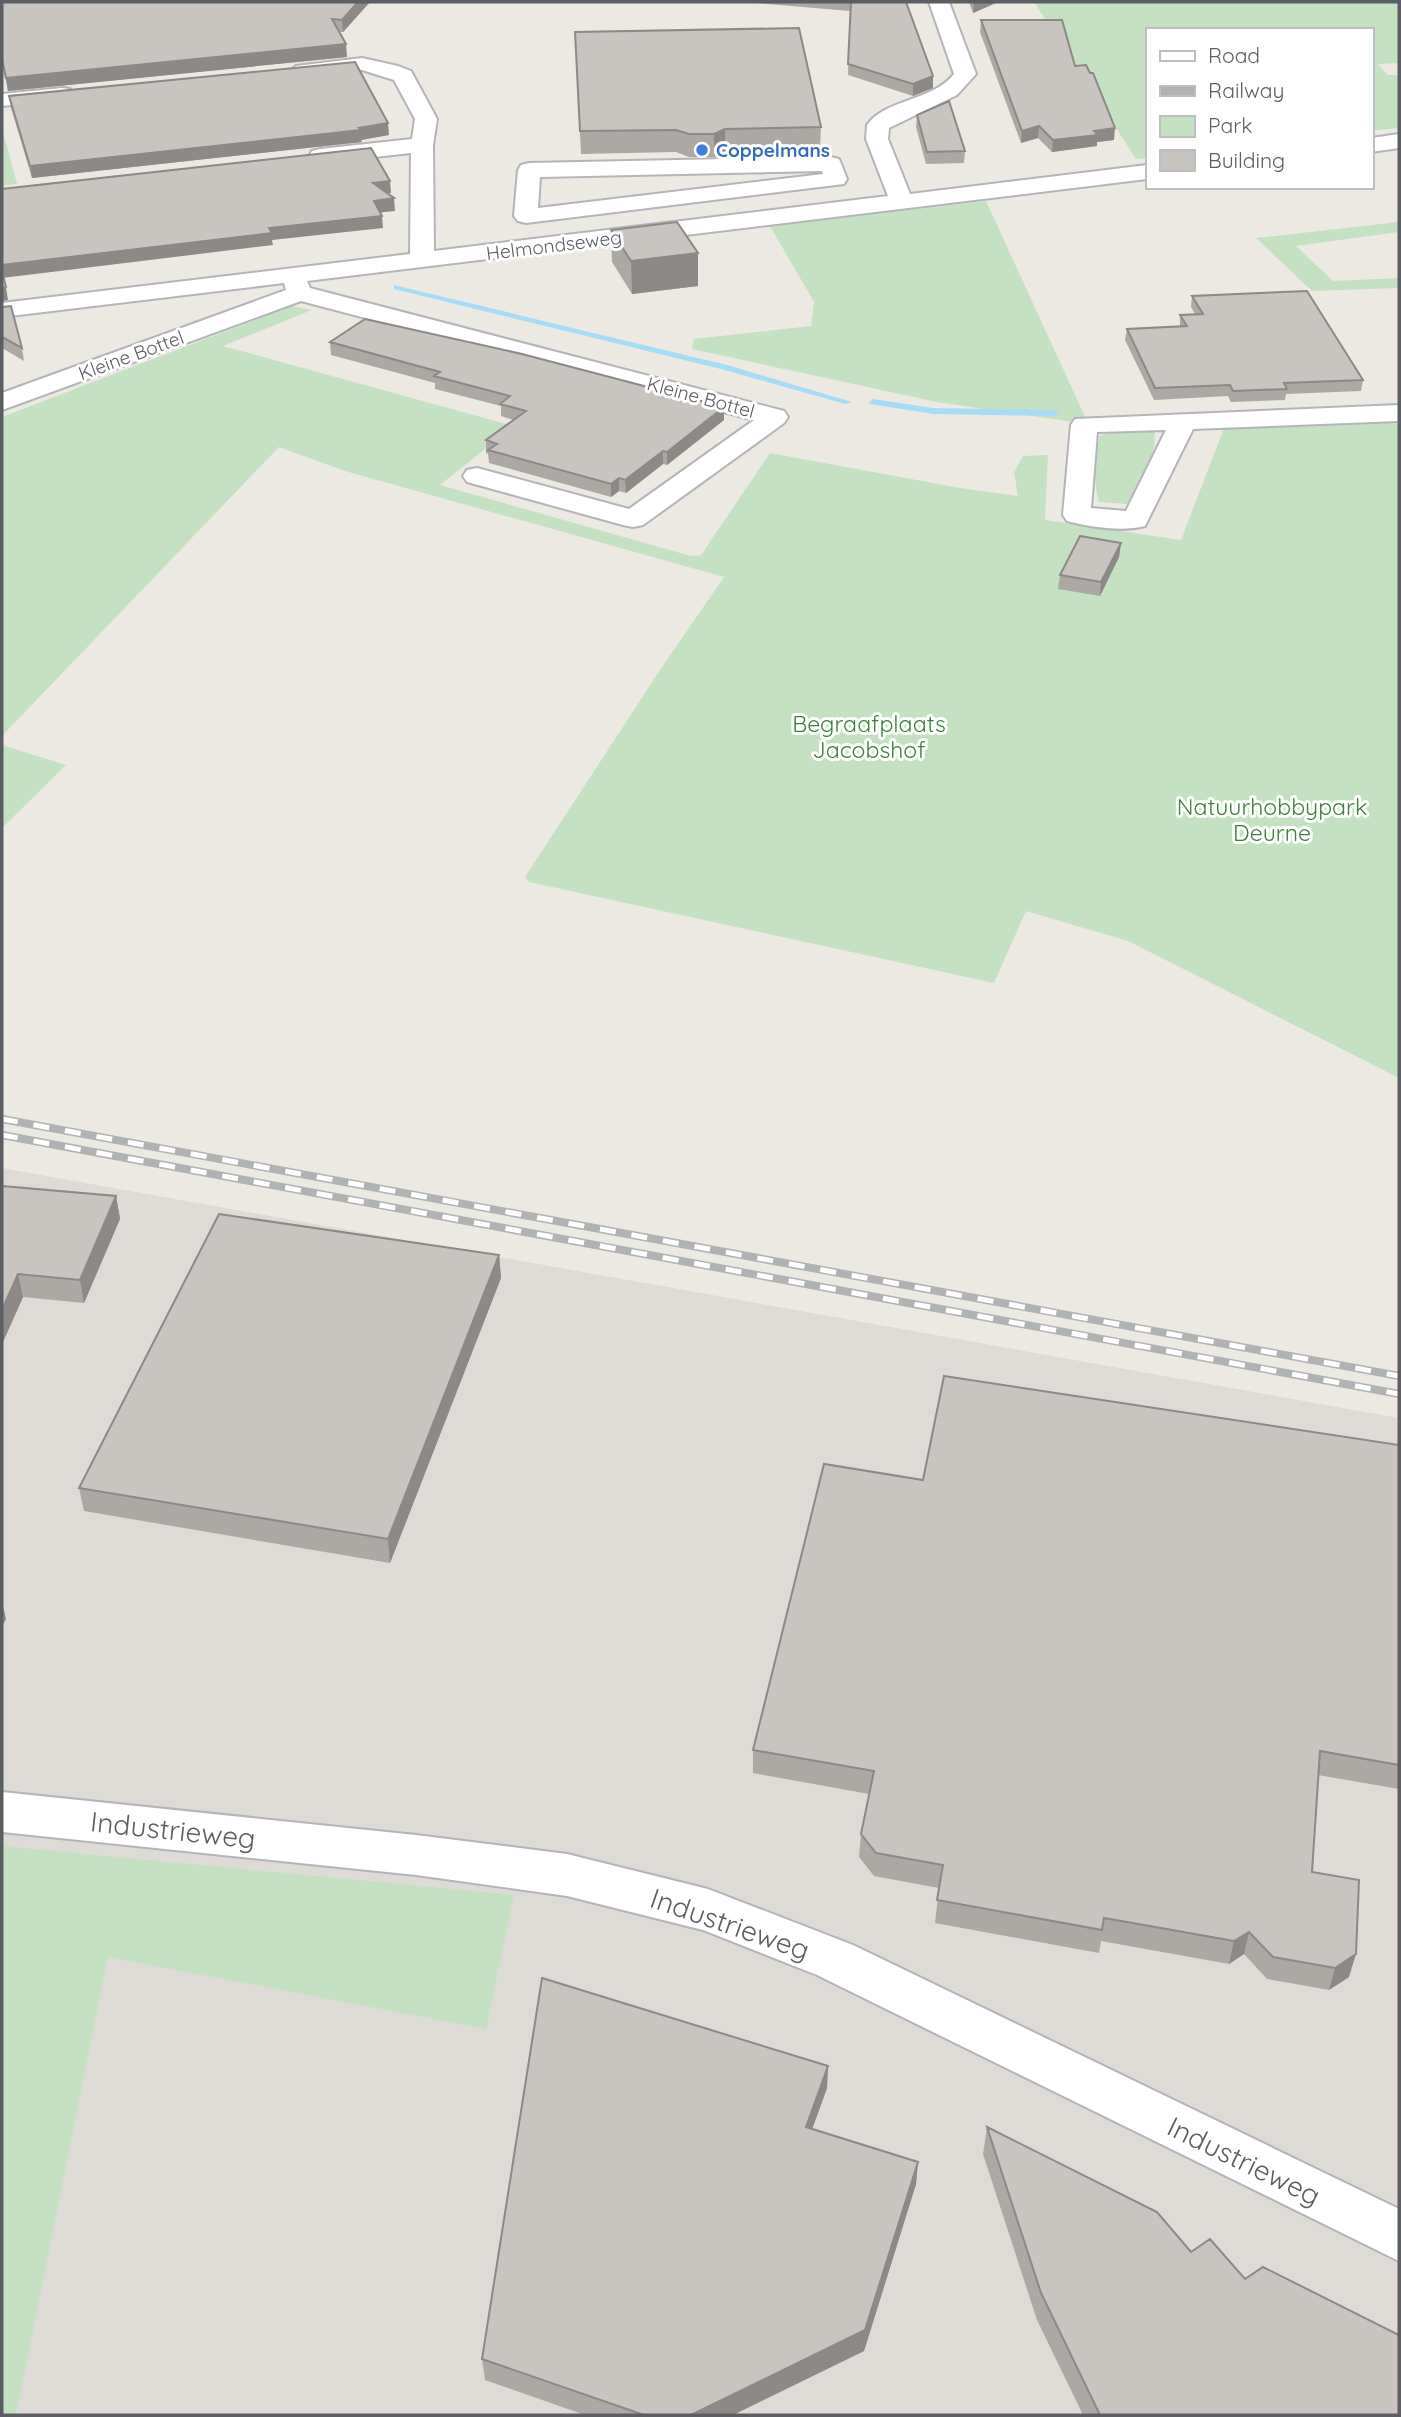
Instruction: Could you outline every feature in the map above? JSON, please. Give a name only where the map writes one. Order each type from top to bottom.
[{"type":"street","points":[[902,203],[877,139],[878,125],[891,115],[958,86],[965,74],[939,2]]},
{"type":"street","points":[[278,72],[362,64],[391,70],[403,76],[426,120],[422,145],[422,260]]},
{"type":"street","points":[[2,100],[85,91]]},
{"type":"street","points":[[1373,145],[1399,141]]},
{"type":"street","points":[[298,158],[422,145]]},
{"type":"street","points":[[831,163],[836,179],[690,197],[526,216],[529,170],[831,163]]},
{"type":"street","points":[[675,167],[690,197],[694,228]]},
{"type":"street","name":"Helmondseweg","points":[[2,310],[297,285],[422,260],[1146,172]]},
{"type":"street","points":[[690,197],[727,224]]},
{"type":"street","name":"Kleine Bottel","points":[[2,402],[297,285],[775,417],[633,519],[477,476]]},
{"type":"street","points":[[1183,422],[1135,520],[1077,514],[1084,425],[1399,413]]},
{"type":"street","name":"Industrieweg","points":[[2,1812],[416,1855],[567,1875],[708,1910],[835,1960],[1399,2236]]},
{"type":"shaded area","points":[[2,1168],[1399,1418],[1399,2415],[2,2415]]},
{"type":"green space","points":[[1034,2],[1399,2],[1399,63],[1378,64],[1388,75],[1399,75],[1399,128],[1373,131],[1373,28],[1146,28],[1146,158],[1136,159]]},
{"type":"green space","points":[[2,128],[17,184],[2,186]]},
{"type":"green space","points":[[986,201],[1087,421],[1073,422],[937,402],[692,349],[694,339],[811,326],[814,302],[770,226]]},
{"type":"green space","points":[[1399,222],[1399,232],[1296,246],[1333,281],[1399,278],[1399,288],[1312,291],[1256,238]]},
{"type":"green space","points":[[291,306],[312,310],[223,346],[514,426],[440,485],[691,556],[701,555],[770,453],[1018,496],[1014,472],[1023,456],[1048,455],[1045,520],[1181,540],[1224,428],[1399,423],[1399,1078],[1128,941],[1026,911],[994,983],[529,882],[525,877],[724,577],[345,471],[279,447],[2,736],[2,417]]},
{"type":"green space","points":[[1136,428],[1155,432],[1153,455],[1128,504],[1099,502],[1095,469],[1100,436],[1113,430]]},
{"type":"green space","points":[[2,745],[66,765],[2,828]]},
{"type":"green space","points":[[2,1846],[514,1895],[486,2029],[108,1957],[16,2415],[2,2415]]},
{"type":"building","points":[[2,2],[358,2],[342,20],[332,19],[346,44],[6,78],[2,59]]},
{"type":"building","points":[[851,2],[906,2],[933,76],[913,84],[848,64]]},
{"type":"building","points":[[981,20],[1062,20],[1075,66],[1086,65],[1090,73],[1093,73],[1115,128],[1094,131],[1098,135],[1053,140],[1039,126],[1022,131]]},
{"type":"building","points":[[799,28],[821,127],[725,129],[714,134],[689,134],[676,130],[580,131],[575,32]]},
{"type":"building","points":[[355,62],[388,123],[359,128],[361,130],[30,166],[9,96]]},
{"type":"building","points":[[949,101],[965,151],[927,152],[917,115]]},
{"type":"building","points":[[371,148],[390,181],[373,183],[394,198],[374,201],[382,216],[269,228],[272,233],[2,265],[2,189]]},
{"type":"building","points":[[677,222],[698,253],[631,261],[611,230]]},
{"type":"building","points":[[2,271],[6,287],[2,288]]},
{"type":"building","points":[[1307,291],[1363,380],[1284,383],[1287,389],[1233,391],[1230,385],[1155,388],[1127,329],[1187,326],[1180,315],[1203,314],[1192,296]]},
{"type":"building","points":[[11,306],[22,348],[2,337],[2,307]]},
{"type":"building","points":[[365,319],[522,354],[724,407],[667,452],[663,451],[625,480],[619,478],[611,484],[488,450],[497,444],[486,440],[526,411],[500,404],[510,396],[434,376],[440,372],[330,342]]},
{"type":"building","points":[[1080,536],[1121,543],[1101,582],[1060,575]]},
{"type":"building","points":[[2,1186],[116,1196],[80,1280],[18,1274],[2,1310]]},
{"type":"building","points":[[219,1214],[499,1255],[388,1539],[79,1488]]},
{"type":"building","points":[[944,1376],[1399,1445],[1399,1765],[1320,1751],[1312,1872],[1359,1880],[1356,1954],[1335,1968],[1273,1957],[1249,1932],[1234,1941],[1104,1918],[1102,1930],[937,1900],[943,1865],[876,1853],[861,1834],[874,1771],[753,1750],[824,1464],[923,1480]]},
{"type":"building","points":[[542,1978],[828,2066],[806,2127],[918,2162],[865,2330],[691,2415],[644,2415],[482,2359]]},
{"type":"building","points":[[987,2127],[1157,2212],[1191,2252],[1210,2239],[1245,2279],[1263,2267],[1399,2335],[1399,2415],[1100,2415],[1041,2293]]},
{"type":"waterway","points":[[397,287],[724,367],[848,402]]},
{"type":"waterway","points":[[873,402],[933,411],[1055,413]]},
{"type":"railway","points":[[2,1119],[1399,1376]]},
{"type":"railway","points":[[2,1135],[1399,1394]]},
{"type":"place","name":"Coppelmans","points":[[702,150]]},
{"type":"park label","name":"Begraafplaats Jacobshof","points":[[869,737]]},
{"type":"park label","name":"Natuurhobbypark Deurne","points":[[1272,820]]}]
